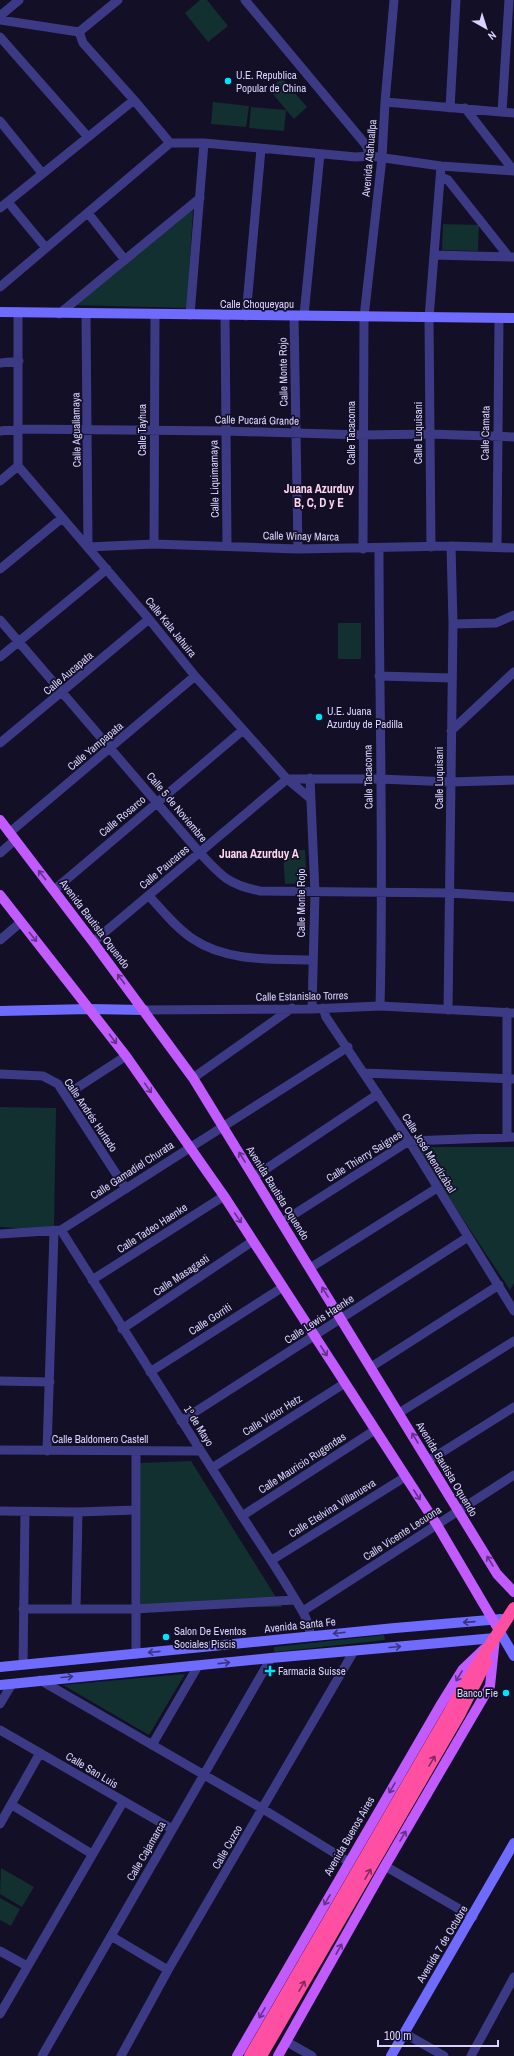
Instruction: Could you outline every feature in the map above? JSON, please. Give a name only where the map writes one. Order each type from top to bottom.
[{"type":"highway","name":"Avenida Buenos Aires","points":[[250,2056],[472,1673],[514,1608]]},
{"type":"highway","name":"Avenida Buenos Aires","points":[[262,2056],[459,1715],[480,1676],[497,1635]]},
{"type":"main road","name":"Calle Choqueyapu","points":[[0,312],[225,316],[514,318]]},
{"type":"main road","name":"Avenida Bautista Oquendo","points":[[0,820],[144,1010],[193,1078],[497,1574],[514,1592]]},
{"type":"main road","points":[[0,895],[126,1056],[224,1196],[437,1525],[493,1620],[497,1635],[514,1656]]},
{"type":"main road","name":"Calle Estanislao Torres","points":[[0,1012],[90,1009],[144,1010]]},
{"type":"main road","name":"Avenida Santa Fe","points":[[0,1667],[310,1636],[507,1619]]},
{"type":"main road","points":[[0,1685],[354,1651],[497,1635]]},
{"type":"main road","name":"Avenida Buenos Aires","points":[[237,2056],[463,1669],[497,1635]]},
{"type":"main road","name":"Avenida Buenos Aires","points":[[278,2056],[385,1866],[490,1686],[497,1635]]},
{"type":"main road","name":"Avenida 7 de Octubre","points":[[391,2056],[473,1917],[514,1843]]},
{"type":"street","points":[[0,16],[19,0]]},
{"type":"street","points":[[0,20],[79,32],[118,0]]},
{"type":"street","points":[[245,0],[366,145],[370,156]]},
{"type":"street","name":"Avenida Atahuallpa","points":[[364,317],[382,158],[385,102],[394,0]]},
{"type":"street","points":[[450,108],[456,0]]},
{"type":"street","points":[[502,112],[509,0]]},
{"type":"street","points":[[79,32],[83,43],[170,143]]},
{"type":"street","points":[[0,37],[88,137]]},
{"type":"street","points":[[0,208],[134,100]]},
{"type":"street","points":[[385,102],[514,113]]},
{"type":"street","points":[[465,108],[514,171]]},
{"type":"street","points":[[2,127],[42,173]]},
{"type":"street","points":[[0,288],[170,143],[204,143],[320,154],[370,156],[441,166],[514,171]]},
{"type":"street","points":[[190,315],[204,143]]},
{"type":"street","points":[[246,316],[261,149]]},
{"type":"street","name":"Calle Monte Rojo","points":[[298,548],[296,432],[299,316],[320,154]]},
{"type":"street","name":"Calle Luquisani","points":[[431,547],[429,318],[441,166]]},
{"type":"street","points":[[441,177],[448,180],[512,257]]},
{"type":"street","points":[[59,314],[200,198]]},
{"type":"street","points":[[8,202],[46,248]]},
{"type":"street","points":[[88,213],[125,260]]},
{"type":"street","points":[[434,256],[512,257]]},
{"type":"street","points":[[0,481],[18,466],[18,312]]},
{"type":"street","name":"Calle Aguallamaya","points":[[86,313],[88,547]]},
{"type":"street","name":"Calle Tayhua","points":[[154,544],[153,430],[155,315]]},
{"type":"street","name":"Calle Liquimamaya","points":[[225,316],[227,546]]},
{"type":"street","name":"Calle Tacacoma","points":[[363,549],[364,317]]},
{"type":"street","name":"Calle Camata","points":[[497,547],[499,318]]},
{"type":"street","points":[[0,363],[19,361]]},
{"type":"street","name":"Calle Pucará Grande","points":[[0,431],[19,429],[153,430],[296,432],[363,435],[430,434],[514,437]]},
{"type":"street","name":"Calle Kala Jahuira","points":[[18,466],[107,569],[195,676],[287,779],[310,798]]},
{"type":"street","points":[[0,569],[62,518]]},
{"type":"street","name":"Calle Winay Marca","points":[[88,547],[154,544],[363,549],[451,546],[514,548]]},
{"type":"street","name":"Calle Luquisani","points":[[448,1010],[453,624],[451,546]]},
{"type":"street","name":"Calle Tacacoma","points":[[379,548],[380,779],[383,893],[380,1006]]},
{"type":"street","points":[[0,656],[107,569]]},
{"type":"street","points":[[453,624],[496,623],[514,615]]},
{"type":"street","name":"Calle 5 de Noviembre","points":[[0,620],[158,802],[200,853],[227,881],[241,887],[260,892],[450,893],[514,897]]},
{"type":"street","name":"Calle Aucapata","points":[[0,743],[149,620]]},
{"type":"street","points":[[451,731],[514,672]]},
{"type":"street","name":"Calle Yampapata","points":[[0,853],[12,836],[195,676]]},
{"type":"street","points":[[379,676],[452,678]]},
{"type":"street","name":"Calle Rosarco","points":[[54,890],[243,730]]},
{"type":"street","name":"Calle Monte Rojo","points":[[310,778],[315,893],[312,960],[312,1009]]},
{"type":"street","points":[[287,779],[380,779],[451,782],[514,780]]},
{"type":"street","name":"Calle Paucares","points":[[93,942],[287,779]]},
{"type":"street","points":[[149,896],[193,939],[212,949],[236,956],[262,959],[312,960]]},
{"type":"street","points":[[0,940],[21,922]]},
{"type":"street","name":"Calle Estanislao Torres","points":[[144,1010],[312,1009],[380,1006],[511,1013]]},
{"type":"street","points":[[193,1078],[292,1008]]},
{"type":"street","name":"Calle José Mendizábal","points":[[324,1008],[326,1017],[348,1047],[514,1311]]},
{"type":"street","points":[[511,1013],[511,1137]]},
{"type":"street","name":"Calle Gamadiel Churata","points":[[57,1231],[126,1189],[189,1147],[348,1047]]},
{"type":"street","points":[[66,1095],[126,1056]]},
{"type":"street","points":[[364,1073],[510,1079]]},
{"type":"street","name":"Calle Andrés Hurtado","points":[[0,1074],[43,1076],[58,1084],[126,1189]]},
{"type":"street","points":[[254,1177],[378,1094]]},
{"type":"street","name":"Calle Thierry Saignes","points":[[282,1222],[408,1141],[511,1137]]},
{"type":"street","points":[[310,1268],[437,1188]]},
{"type":"street","name":"Calle Tadeo Haenke","points":[[92,1280],[224,1196]]},
{"type":"street","points":[[0,1234],[57,1231],[47,1451]]},
{"type":"street","name":"1º de Mayo","points":[[57,1231],[92,1280],[200,1451],[272,1560],[303,1611],[310,1629],[310,1636]]},
{"type":"street","name":"Calle Lewis Haenke","points":[[182,1421],[468,1237]]},
{"type":"street","name":"Calle Masagasti","points":[[122,1329],[254,1241]]},
{"type":"street","points":[[371,1367],[499,1285]]},
{"type":"street","name":"Calle Gorriti","points":[[150,1372],[283,1287]]},
{"type":"street","points":[[509,1301],[514,1292]]},
{"type":"street","points":[[399,1413],[514,1341]]},
{"type":"street","points":[[0,1381],[50,1382]]},
{"type":"street","name":"Calle Víctor Hetz","points":[[212,1468],[345,1383]]},
{"type":"street","points":[[428,1461],[514,1407]]},
{"type":"street","name":"Calle Mauricio Rugendas","points":[[242,1516],[375,1430]]},
{"type":"street","name":"Calle Baldomero Castell","points":[[0,1450],[200,1451]]},
{"type":"street","points":[[136,1451],[134,1609],[136,1654]]},
{"type":"street","name":"Calle Vicente Lecuona","points":[[303,1611],[514,1475]]},
{"type":"street","name":"Calle Etelvina Villanueva","points":[[272,1560],[405,1477]]},
{"type":"street","points":[[0,1511],[78,1512],[136,1510]]},
{"type":"street","points":[[23,1665],[25,1512]]},
{"type":"street","points":[[76,1609],[78,1512]]},
{"type":"street","points":[[23,1609],[134,1609],[295,1600]]},
{"type":"street","name":"Calle Cuzco","points":[[121,2056],[168,1970],[354,1651]]},
{"type":"street","name":"Calle Cajamarca","points":[[42,2056],[271,1658]]},
{"type":"street","points":[[152,1745],[198,1666]]},
{"type":"street","points":[[40,1680],[263,1809],[350,1862]]},
{"type":"street","points":[[0,1704],[12,1684]]},
{"type":"street","name":"Calle San Luis","points":[[0,1730],[172,1829]]},
{"type":"street","points":[[0,1824],[40,1754]]},
{"type":"street","points":[[0,2014],[123,1802]]},
{"type":"street","points":[[12,1805],[92,1854]]},
{"type":"street","points":[[385,1866],[473,1917]]},
{"type":"street","points":[[111,1936],[168,1970]]},
{"type":"street","points":[[0,1951],[27,1966]]},
{"type":"street","points":[[471,2056],[514,1977]]},
{"type":"street","points":[[404,2033],[444,2056]]},
{"type":"street","points":[[287,2042],[312,2056]]},
{"type":"green space","points":[[200,0],[207,0],[228,26],[208,42],[185,13]]},
{"type":"green space","points":[[282,78],[307,107],[294,119],[269,89]]},
{"type":"green space","points":[[213,102],[249,106],[246,127],[211,124]]},
{"type":"green space","points":[[251,107],[286,110],[284,131],[249,128]]},
{"type":"green space","points":[[193,209],[187,308],[76,305]]},
{"type":"green space","points":[[443,224],[479,225],[478,251],[442,250]]},
{"type":"green space","points":[[338,623],[361,623],[361,659],[338,659]]},
{"type":"green space","points":[[305,850],[307,883],[285,884],[283,851]]},
{"type":"green space","points":[[0,1107],[56,1108],[54,1230],[0,1227]]},
{"type":"green space","points":[[415,1147],[514,1147],[514,1283],[510,1290]]},
{"type":"green space","points":[[191,1461],[282,1607],[141,1607],[140,1463]]},
{"type":"green space","points":[[384,1635],[385,1640],[275,1652],[274,1650],[274,1647]]},
{"type":"green space","points":[[185,1674],[149,1735],[63,1685]]},
{"type":"green space","points":[[1,1868],[34,1887],[22,1907],[0,1894]]},
{"type":"green space","points":[[0,1898],[20,1909],[11,1926],[0,1920]]},
{"type":"place","name":"U.E. Republica Popular de China","points":[[228,81]]},
{"type":"place","name":"U.E. Juana Azurduy de Padilla","points":[[319,717]]},
{"type":"place","name":"Salon De Eventos Sociales Piscis","points":[[166,1637]]},
{"type":"place","name":"Farmacia Suisse","points":[[270,1671]]},
{"type":"place","name":"Banco Fie","points":[[506,1693]]},
{"type":"district","name":"Juana Azurduy B, C, D y E","points":[[319,496]]},
{"type":"district","name":"Juana Azurduy A","points":[[259,854]]}]
